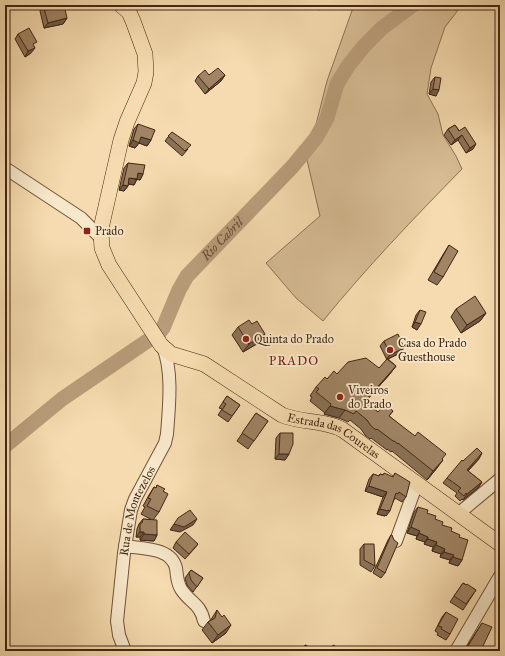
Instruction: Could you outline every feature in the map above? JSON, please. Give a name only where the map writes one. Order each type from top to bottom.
[{"type":"main road","points":[[121,5],[129,12],[134,21],[145,54],[147,64],[146,76],[121,140],[103,219],[101,238],[103,252],[107,260],[168,358]]},
{"type":"main road","name":"Estrada das Courelas","points":[[168,358],[193,361],[207,366],[282,415],[342,429],[500,544]]},
{"type":"street","points":[[5,168],[75,214],[87,223],[101,238]]},
{"type":"street","name":"Rua de Montezelos","points":[[125,651],[118,635],[117,624],[125,546],[134,502],[166,439],[168,358]]},
{"type":"street","points":[[458,514],[500,479]]},
{"type":"street","points":[[396,541],[417,483]]},
{"type":"street","points":[[125,546],[162,552],[171,558],[175,566],[180,588],[199,608],[204,621]]},
{"type":"street","points":[[456,651],[500,576]]},
{"type":"shaded area","points":[[354,5],[462,5],[445,27],[431,68],[427,94],[438,114],[443,135],[462,169],[356,282],[323,321],[296,298],[266,263],[320,216],[307,160],[327,81]]},
{"type":"building","points":[[43,5],[64,5],[67,18],[48,23]]},
{"type":"building","points":[[29,28],[37,42],[33,44],[35,48],[28,51],[18,34]]},
{"type":"building","points":[[218,68],[225,75],[209,89],[198,76],[205,70],[209,75]]},
{"type":"building","points":[[435,77],[441,78],[439,90],[433,89]]},
{"type":"building","points":[[138,124],[155,130],[151,140],[141,137],[139,143],[133,140]]},
{"type":"building","points":[[455,125],[459,131],[465,127],[476,144],[470,148],[462,135],[455,140],[448,129]]},
{"type":"building","points":[[172,132],[191,145],[185,151],[168,136]]},
{"type":"building","points":[[128,163],[145,165],[143,174],[138,173],[137,179],[129,178],[128,186],[123,185]]},
{"type":"building","points":[[449,245],[458,251],[443,277],[434,272]]},
{"type":"building","points":[[475,296],[486,313],[467,325],[456,309]]},
{"type":"building","points":[[420,310],[426,312],[421,324],[415,322]]},
{"type":"building","points":[[249,320],[252,324],[257,321],[265,334],[249,344],[238,327]]},
{"type":"building","points":[[398,334],[404,348],[390,355],[384,341]]},
{"type":"building","points":[[366,358],[379,368],[387,359],[396,366],[365,401],[378,412],[385,404],[393,411],[389,416],[415,436],[418,432],[446,454],[442,459],[443,460],[433,471],[398,443],[377,429],[376,430],[356,411],[354,414],[330,406],[331,404],[316,392],[319,389],[316,387],[325,377],[327,379],[334,371],[337,374],[348,362]]},
{"type":"building","points":[[227,396],[240,405],[232,416],[222,410],[226,404],[223,402]]},
{"type":"building","points":[[256,413],[268,421],[254,441],[242,433]]},
{"type":"building","points":[[280,433],[293,433],[293,444],[289,454],[279,454]]},
{"type":"building","points":[[477,448],[482,453],[467,470],[482,482],[464,496],[458,491],[461,488],[447,478],[462,460],[463,461]]},
{"type":"building","points":[[384,473],[393,477],[395,473],[410,482],[406,497],[399,492],[398,494],[396,493],[390,511],[380,509],[387,492],[369,486],[373,474],[379,476],[380,474],[383,475]]},
{"type":"building","points":[[157,485],[165,489],[163,491],[168,494],[159,512],[147,506],[151,499],[148,498],[154,487],[156,488]]},
{"type":"building","points":[[418,507],[428,510],[427,513],[436,516],[435,519],[443,522],[442,525],[452,528],[451,531],[460,535],[459,537],[468,540],[462,560],[453,557],[454,555],[444,552],[445,549],[436,545],[437,542],[428,539],[428,537],[419,533],[420,531],[411,527]]},
{"type":"building","points":[[190,510],[197,519],[184,527],[174,524],[178,518]]},
{"type":"building","points":[[143,519],[157,520],[157,535],[144,534],[144,532],[140,532],[140,523],[142,523]]},
{"type":"building","points":[[185,532],[198,544],[189,554],[176,542]]},
{"type":"building","points":[[391,535],[398,543],[385,573],[377,568]]},
{"type":"building","points":[[364,544],[374,544],[375,566],[364,560]]},
{"type":"building","points":[[191,570],[203,578],[197,587],[191,580],[189,573]]},
{"type":"building","points":[[463,583],[476,590],[466,604],[454,596]]},
{"type":"building","points":[[217,610],[222,617],[224,615],[231,625],[218,635],[208,622],[215,618]]},
{"type":"building","points":[[446,612],[458,619],[450,634],[441,629],[442,627],[438,626]]},
{"type":"building","points":[[482,623],[492,627],[483,646],[493,651],[465,651]]},
{"type":"building","points":[[305,645],[317,651],[310,651]]},
{"type":"building","points":[[333,645],[344,651],[329,651]]},
{"type":"waterway","name":"Rio Cabril","points":[[5,446],[62,399],[159,333],[163,328],[179,290],[187,276],[293,166],[316,138],[327,118],[337,84],[348,66],[364,46],[382,28],[413,5]]},
{"type":"place","name":"Prado","points":[[87,231]]},
{"type":"place","name":"Quinta do Prado","points":[[246,339]]},
{"type":"place","name":"Casa do Prado Guesthouse","points":[[390,350]]},
{"type":"place","name":"Viveiros do Prado","points":[[340,397]]},
{"type":"district","name":"PRADO","points":[[294,361]]}]
